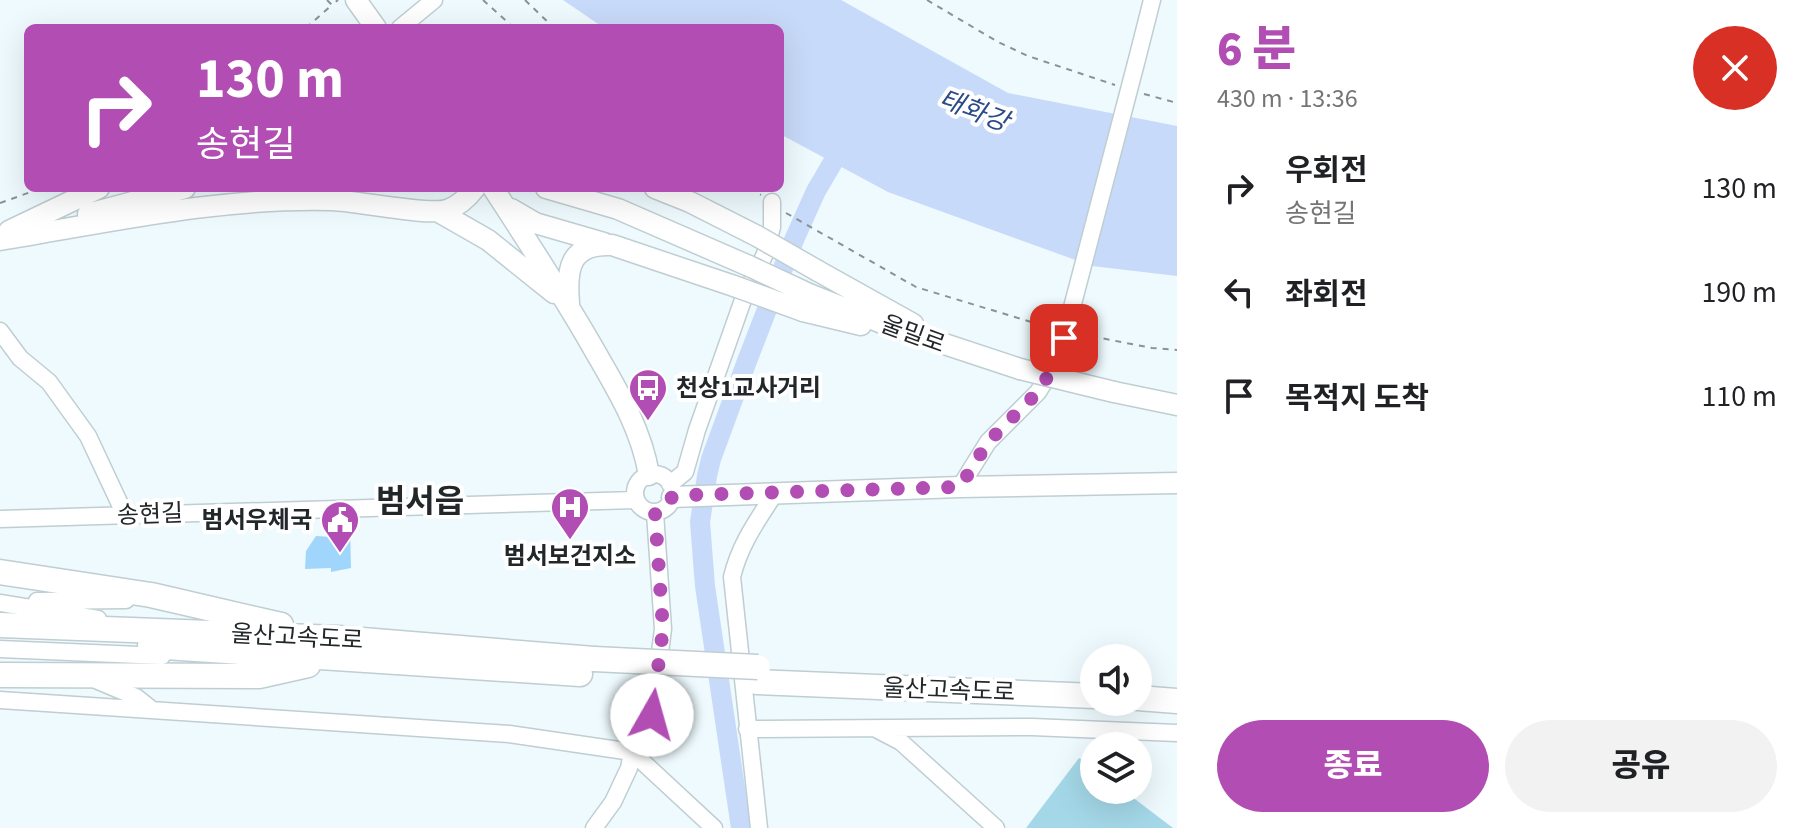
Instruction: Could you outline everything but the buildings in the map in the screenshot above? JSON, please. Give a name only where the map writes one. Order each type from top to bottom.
[{"type":"highway","points":[[0,572],[168,599],[337,648]]},
{"type":"highway","name":"울산고속도로","points":[[0,625],[167,631],[337,648],[594,667],[1080,695]]},
{"type":"highway","name":"울산고속도로","points":[[0,638],[337,648]]},
{"type":"highway","points":[[0,675],[259,676],[337,648]]},
{"type":"highway","name":"울산고속도로","points":[[758,675],[1080,683]]},
{"type":"highway","points":[[1152,685],[1177,686]]},
{"type":"highway","points":[[1152,699],[1177,701]]},
{"type":"main road","points":[[356,0],[373,24]]},
{"type":"main road","points":[[0,238],[91,192]]},
{"type":"main road","points":[[0,238],[170,192]]},
{"type":"main road","points":[[439,212],[460,204],[471,192]]},
{"type":"main road","points":[[560,192],[618,209],[749,266],[806,302]]},
{"type":"main road","points":[[665,192],[757,236],[959,350]]},
{"type":"main road","points":[[499,196],[535,223],[734,286],[806,302]]},
{"type":"main road","points":[[499,196],[626,405],[644,446],[649,475]]},
{"type":"main road","points":[[0,238],[237,202],[283,199],[345,201],[439,212],[488,240],[569,307]]},
{"type":"main road","points":[[569,307],[566,276],[570,265],[591,247],[612,245]]},
{"type":"main road","name":"울밀로","points":[[806,302],[1020,369],[1177,405]]},
{"type":"main road","points":[[677,492],[722,494],[1177,483]]},
{"type":"street","points":[[405,24],[434,0]]},
{"type":"street","points":[[960,487],[988,442],[1038,392],[1070,335],[1152,0]]},
{"type":"street","points":[[677,492],[661,476],[649,475],[636,487],[635,500],[643,509],[655,513],[666,508],[677,492],[744,297],[765,254],[778,207]]},
{"type":"street","points":[[0,331],[20,358],[49,382],[88,436],[125,515]]},
{"type":"street","points":[[759,828],[732,577],[738,554],[749,532],[775,493]]},
{"type":"street","name":"송현길","points":[[0,519],[635,500]]},
{"type":"street","points":[[594,828],[613,802],[629,768],[632,752],[652,715],[663,629],[655,513]]},
{"type":"street","points":[[0,602],[168,599]]},
{"type":"street","points":[[0,602],[167,631]]},
{"type":"street","points":[[0,649],[136,656],[337,648]]},
{"type":"street","points":[[69,675],[118,688],[152,710]]},
{"type":"street","points":[[0,700],[509,734],[632,752],[714,828]]},
{"type":"street","points":[[747,729],[1032,727],[1177,733]]},
{"type":"street","points":[[870,728],[901,742],[996,828]]},
{"type":"path","points":[[327,0],[332,5]]},
{"type":"path","points":[[311,24],[338,0]]},
{"type":"path","points":[[483,0],[510,24]]},
{"type":"path","points":[[525,0],[550,24]]},
{"type":"path","points":[[927,0],[1028,56],[1117,86]]},
{"type":"path","points":[[1144,94],[1177,103]]},
{"type":"path","points":[[0,203],[31,192]]},
{"type":"path","points":[[778,207],[916,287],[1070,335],[1177,350]]},
{"type":"shaded area","points":[[1079,758],[1080,804],[1141,804],[1173,828],[1026,828]]},
{"type":"water","name":"태화강","points":[[563,0],[841,0],[1008,93],[1177,126],[1177,276],[1092,266],[888,192],[784,136],[784,24],[598,24]]},
{"type":"waterway","points":[[741,828],[705,586],[700,522],[707,476],[794,240],[816,191],[846,140]]},
{"type":"place","name":"천상1교사거리","points":[[648,422]]},
{"type":"place","name":"범서보건지소","points":[[570,541]]},
{"type":"place","name":"범서우체국","points":[[340,554]]},
{"type":"district","name":"범서읍","points":[[420,501]]},
{"type":"route","points":[[652,715],[663,629],[655,513],[666,508],[672,497],[960,487],[988,442],[1038,392],[1056,363],[1064,338]]}]
